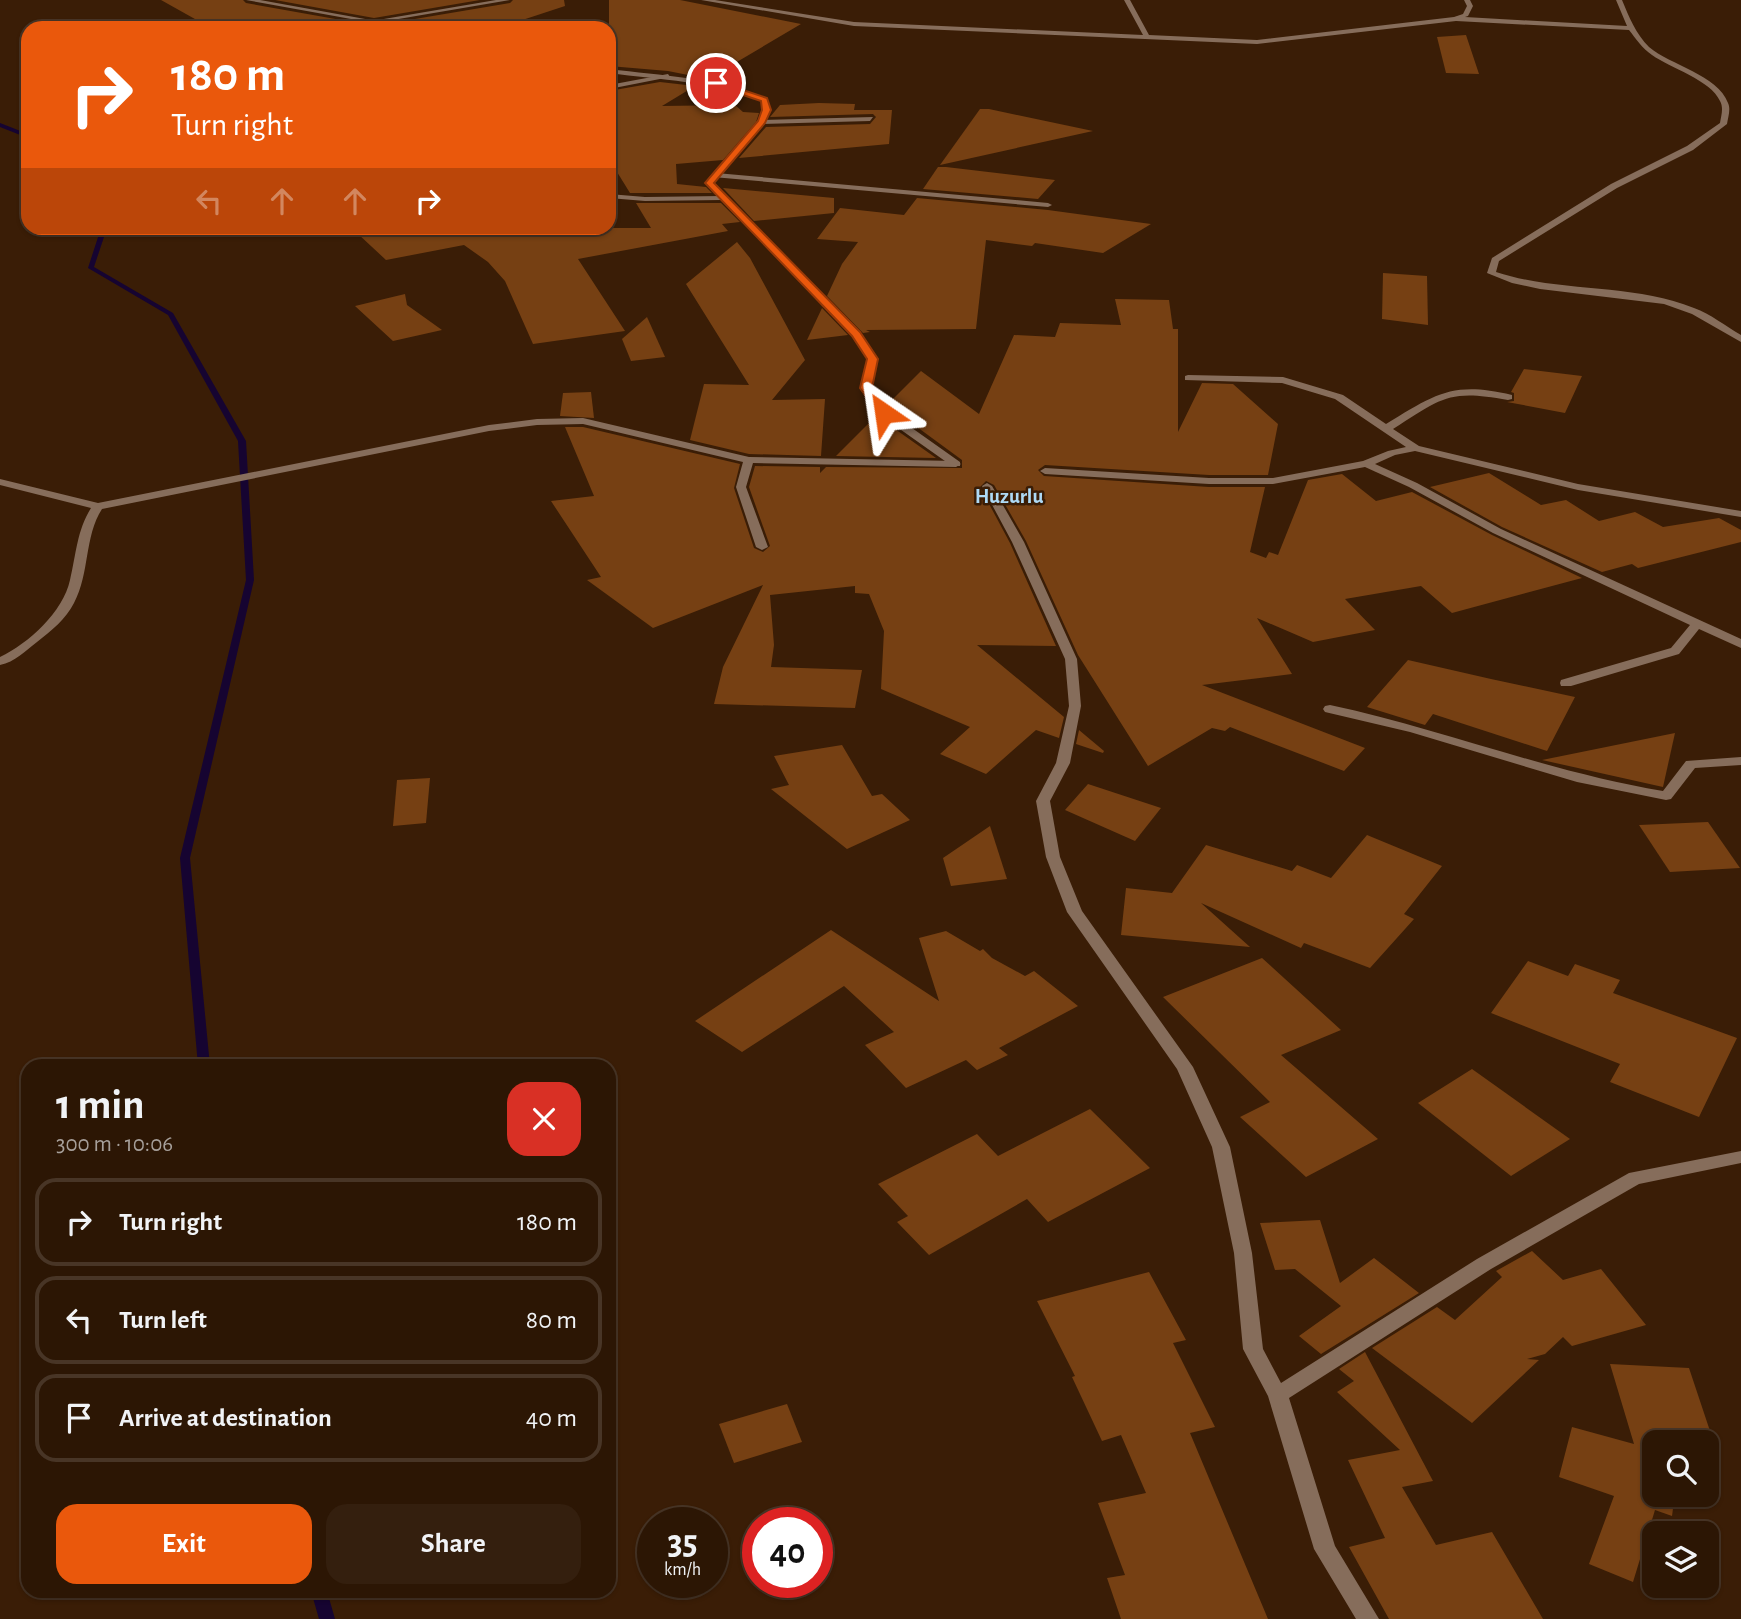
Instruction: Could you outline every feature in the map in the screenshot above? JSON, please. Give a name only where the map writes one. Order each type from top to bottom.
[{"type":"street","points":[[248,0],[375,21],[507,0]]},
{"type":"street","points":[[704,0],[854,24],[1257,42],[1455,19],[1630,28]]},
{"type":"street","points":[[1127,0],[1147,37]]},
{"type":"street","points":[[1455,19],[1466,15],[1470,6],[1466,0]]},
{"type":"street","points":[[1619,0],[1630,28],[1647,48],[1717,90],[1726,105],[1723,124],[1690,148],[1614,186],[1495,260],[1491,273],[1514,282],[1560,291],[1640,299],[1689,310],[1741,339]]},
{"type":"street","points":[[0,482],[98,506],[489,428],[537,422],[583,421],[749,460],[956,464],[884,413],[866,388],[873,359],[856,334],[710,183],[762,121],[766,110],[764,100],[716,83],[616,72]]},
{"type":"street","points":[[616,86],[668,76]]},
{"type":"street","points":[[762,121],[870,119]]},
{"type":"street","points":[[716,175],[1048,205]]},
{"type":"street","points":[[616,197],[722,198]]},
{"type":"street","points":[[1188,378],[1283,380],[1339,397],[1415,448],[1578,487],[1741,514]]},
{"type":"street","points":[[1387,428],[1433,398],[1450,391],[1465,390],[1508,397]]},
{"type":"street","points":[[1045,471],[1196,481],[1273,481],[1366,464],[1392,453],[1415,448]]},
{"type":"street","points":[[749,460],[741,488],[762,547]]},
{"type":"street","points":[[1366,464],[1413,485],[1497,531],[1741,644]]},
{"type":"street","points":[[987,486],[1018,542],[1071,659],[1075,706],[1063,763],[1043,801],[1052,857],[1075,912],[1185,1067],[1221,1147],[1242,1253],[1254,1349],[1278,1395],[1325,1549],[1368,1619]]},
{"type":"street","points":[[0,661],[6,660],[48,627],[72,597],[89,519],[98,506]]},
{"type":"street","points":[[1566,683],[1675,651],[1697,624]]},
{"type":"street","points":[[1330,709],[1386,719],[1624,790],[1666,796],[1692,764],[1741,761]]},
{"type":"street","points":[[1278,1395],[1484,1264],[1635,1178],[1741,1157]]},
{"type":"building","points":[[161,0],[243,0],[246,3],[347,21],[198,21]]},
{"type":"building","points":[[275,0],[480,0],[374,18]]},
{"type":"building","points":[[513,0],[564,0],[565,6],[519,21],[403,21],[510,3]]},
{"type":"building","points":[[609,0],[680,0],[801,24],[708,79],[668,71],[616,67],[616,21],[609,21]]},
{"type":"building","points":[[1466,35],[1479,74],[1446,73],[1437,37]]},
{"type":"building","points":[[660,82],[695,86],[662,106],[735,105],[743,112],[759,113],[756,122],[723,160],[676,164],[677,184],[706,187],[712,193],[630,193],[616,170],[616,90]]},
{"type":"building","points":[[855,104],[854,110],[892,110],[889,144],[739,158],[766,127],[870,124],[876,117],[873,114],[770,117],[780,105]]},
{"type":"building","points":[[980,109],[989,109],[1093,131],[940,165]]},
{"type":"building","points":[[938,167],[1055,180],[1038,199],[923,189]]},
{"type":"building","points":[[723,188],[834,198],[834,213],[754,221]]},
{"type":"building","points":[[917,198],[1048,210],[1151,224],[1103,253],[1035,243],[1032,246],[986,240],[976,329],[866,330],[870,332],[863,333],[827,296],[842,264],[858,242],[817,239],[840,208],[904,215]]},
{"type":"building","points":[[636,203],[721,203],[740,222],[722,224],[728,231],[578,259],[625,331],[533,344],[505,281],[488,262],[464,245],[386,260],[359,235],[616,235],[616,228],[651,228]]},
{"type":"building","points":[[737,242],[750,258],[805,360],[772,400],[825,399],[821,456],[749,454],[690,440],[704,384],[749,385],[686,284]]},
{"type":"building","points":[[1383,273],[1427,276],[1428,325],[1382,319]]},
{"type":"building","points":[[405,294],[407,305],[442,330],[393,341],[355,306]]},
{"type":"building","points":[[1115,299],[1169,300],[1173,329],[1178,329],[1178,432],[1202,383],[1233,384],[1278,424],[1268,475],[1209,475],[1045,465],[1038,470],[1044,476],[1209,487],[1265,487],[1250,552],[1266,558],[1269,552],[1278,555],[1308,480],[1342,474],[1376,501],[1412,492],[1492,535],[1582,578],[1452,613],[1421,586],[1345,599],[1375,630],[1313,642],[1257,618],[1292,674],[1202,685],[1365,748],[1344,771],[1230,727],[1225,731],[1212,728],[1148,766],[1078,655],[1026,541],[994,485],[986,481],[980,487],[1010,543],[1056,646],[977,645],[1064,717],[1059,738],[1036,730],[986,774],[940,754],[970,727],[881,689],[884,631],[869,594],[855,593],[855,586],[770,595],[774,645],[771,667],[862,670],[855,708],[714,704],[723,667],[763,585],[653,628],[587,580],[601,577],[551,501],[594,496],[565,427],[583,427],[740,464],[734,488],[754,548],[763,552],[770,546],[749,487],[755,466],[820,467],[820,473],[826,467],[962,468],[962,460],[887,405],[921,371],[979,414],[1014,335],[1055,337],[1060,323],[1121,325]]},
{"type":"building","points":[[822,308],[848,335],[807,340]]},
{"type":"building","points":[[647,317],[665,357],[631,361],[622,339]]},
{"type":"building","points":[[1524,369],[1582,376],[1565,413],[1507,402],[1514,401],[1514,393],[1511,392]]},
{"type":"building","points":[[591,392],[594,418],[560,416],[563,393]]},
{"type":"building","points":[[877,415],[878,417],[936,458],[836,456]]},
{"type":"building","points":[[1489,473],[1541,505],[1566,500],[1599,521],[1635,512],[1663,527],[1719,518],[1741,530],[1741,542],[1638,568],[1632,564],[1602,572],[1502,527],[1430,487]]},
{"type":"building","points":[[1408,660],[1575,697],[1547,751],[1433,714],[1425,725],[1367,707]]},
{"type":"building","points":[[1079,730],[1104,751],[1103,753],[1076,744]]},
{"type":"building","points":[[1675,733],[1663,787],[1542,760]]},
{"type":"building","points":[[842,745],[872,796],[882,794],[910,820],[847,849],[771,789],[789,785],[774,756]]},
{"type":"building","points":[[430,778],[426,823],[393,826],[397,780]]},
{"type":"building","points":[[1088,784],[1161,808],[1135,841],[1065,810]]},
{"type":"building","points":[[1708,822],[1740,868],[1670,872],[1639,825]]},
{"type":"building","points":[[990,826],[1007,879],[951,886],[943,858]]},
{"type":"building","points":[[1367,835],[1442,866],[1404,914],[1414,919],[1370,968],[1304,943],[1301,948],[1201,903],[1250,947],[1121,935],[1126,888],[1172,893],[1206,845],[1292,871],[1297,865],[1331,878]]},
{"type":"building","points":[[831,930],[939,1001],[919,938],[946,931],[980,951],[983,949],[992,958],[1025,976],[1034,971],[1078,1006],[999,1048],[1008,1055],[977,1070],[966,1060],[906,1088],[865,1045],[894,1032],[844,986],[742,1052],[695,1021]]},
{"type":"building","points":[[1262,958],[1341,1030],[1281,1055],[1378,1139],[1306,1177],[1240,1117],[1270,1102],[1163,997]]},
{"type":"building","points":[[1528,961],[1568,976],[1575,964],[1620,980],[1613,993],[1737,1038],[1699,1117],[1610,1082],[1620,1064],[1491,1013]]},
{"type":"building","points":[[1472,1069],[1570,1139],[1511,1176],[1418,1103]]},
{"type":"building","points":[[1090,1109],[1150,1168],[1048,1222],[1027,1199],[929,1255],[897,1222],[908,1216],[878,1184],[977,1134],[998,1156]]},
{"type":"building","points":[[1320,1220],[1340,1283],[1374,1258],[1419,1293],[1321,1354],[1299,1336],[1341,1306],[1295,1269],[1275,1270],[1260,1223]]},
{"type":"building","points":[[1532,1251],[1563,1280],[1601,1269],[1646,1325],[1572,1346],[1563,1337],[1545,1354],[1527,1359],[1539,1360],[1472,1423],[1372,1348],[1437,1307],[1455,1320],[1502,1277],[1496,1271]]},
{"type":"building","points":[[1149,1272],[1186,1340],[1173,1343],[1215,1427],[1190,1433],[1268,1619],[1121,1619],[1107,1578],[1125,1575],[1098,1503],[1146,1493],[1121,1435],[1102,1441],[1072,1377],[1075,1376],[1037,1301]]},
{"type":"building","points":[[1365,1352],[1433,1481],[1402,1487],[1436,1545],[1492,1532],[1543,1619],[1389,1619],[1349,1547],[1385,1538],[1348,1460],[1400,1450],[1337,1392],[1354,1381],[1339,1369]]},
{"type":"building","points":[[1610,1364],[1689,1368],[1710,1430],[1642,1430],[1642,1507],[1673,1507],[1672,1516],[1655,1510],[1652,1521],[1642,1521],[1642,1553],[1633,1582],[1589,1564],[1614,1496],[1559,1477],[1572,1427],[1634,1444]]},
{"type":"building","points":[[787,1404],[802,1442],[734,1463],[719,1424]]},
{"type":"waterway","points":[[0,125],[21,133]]},
{"type":"waterway","points":[[102,235],[91,268],[171,314],[242,441],[250,580],[185,858],[203,1059]]},
{"type":"waterway","points":[[321,1598],[327,1619]]},
{"type":"district","name":"Huzurlu","points":[[1009,496]]},
{"type":"route","points":[[716,83],[747,91],[764,100],[766,110],[762,121],[710,183],[856,334],[873,359],[866,388],[884,413]]}]
